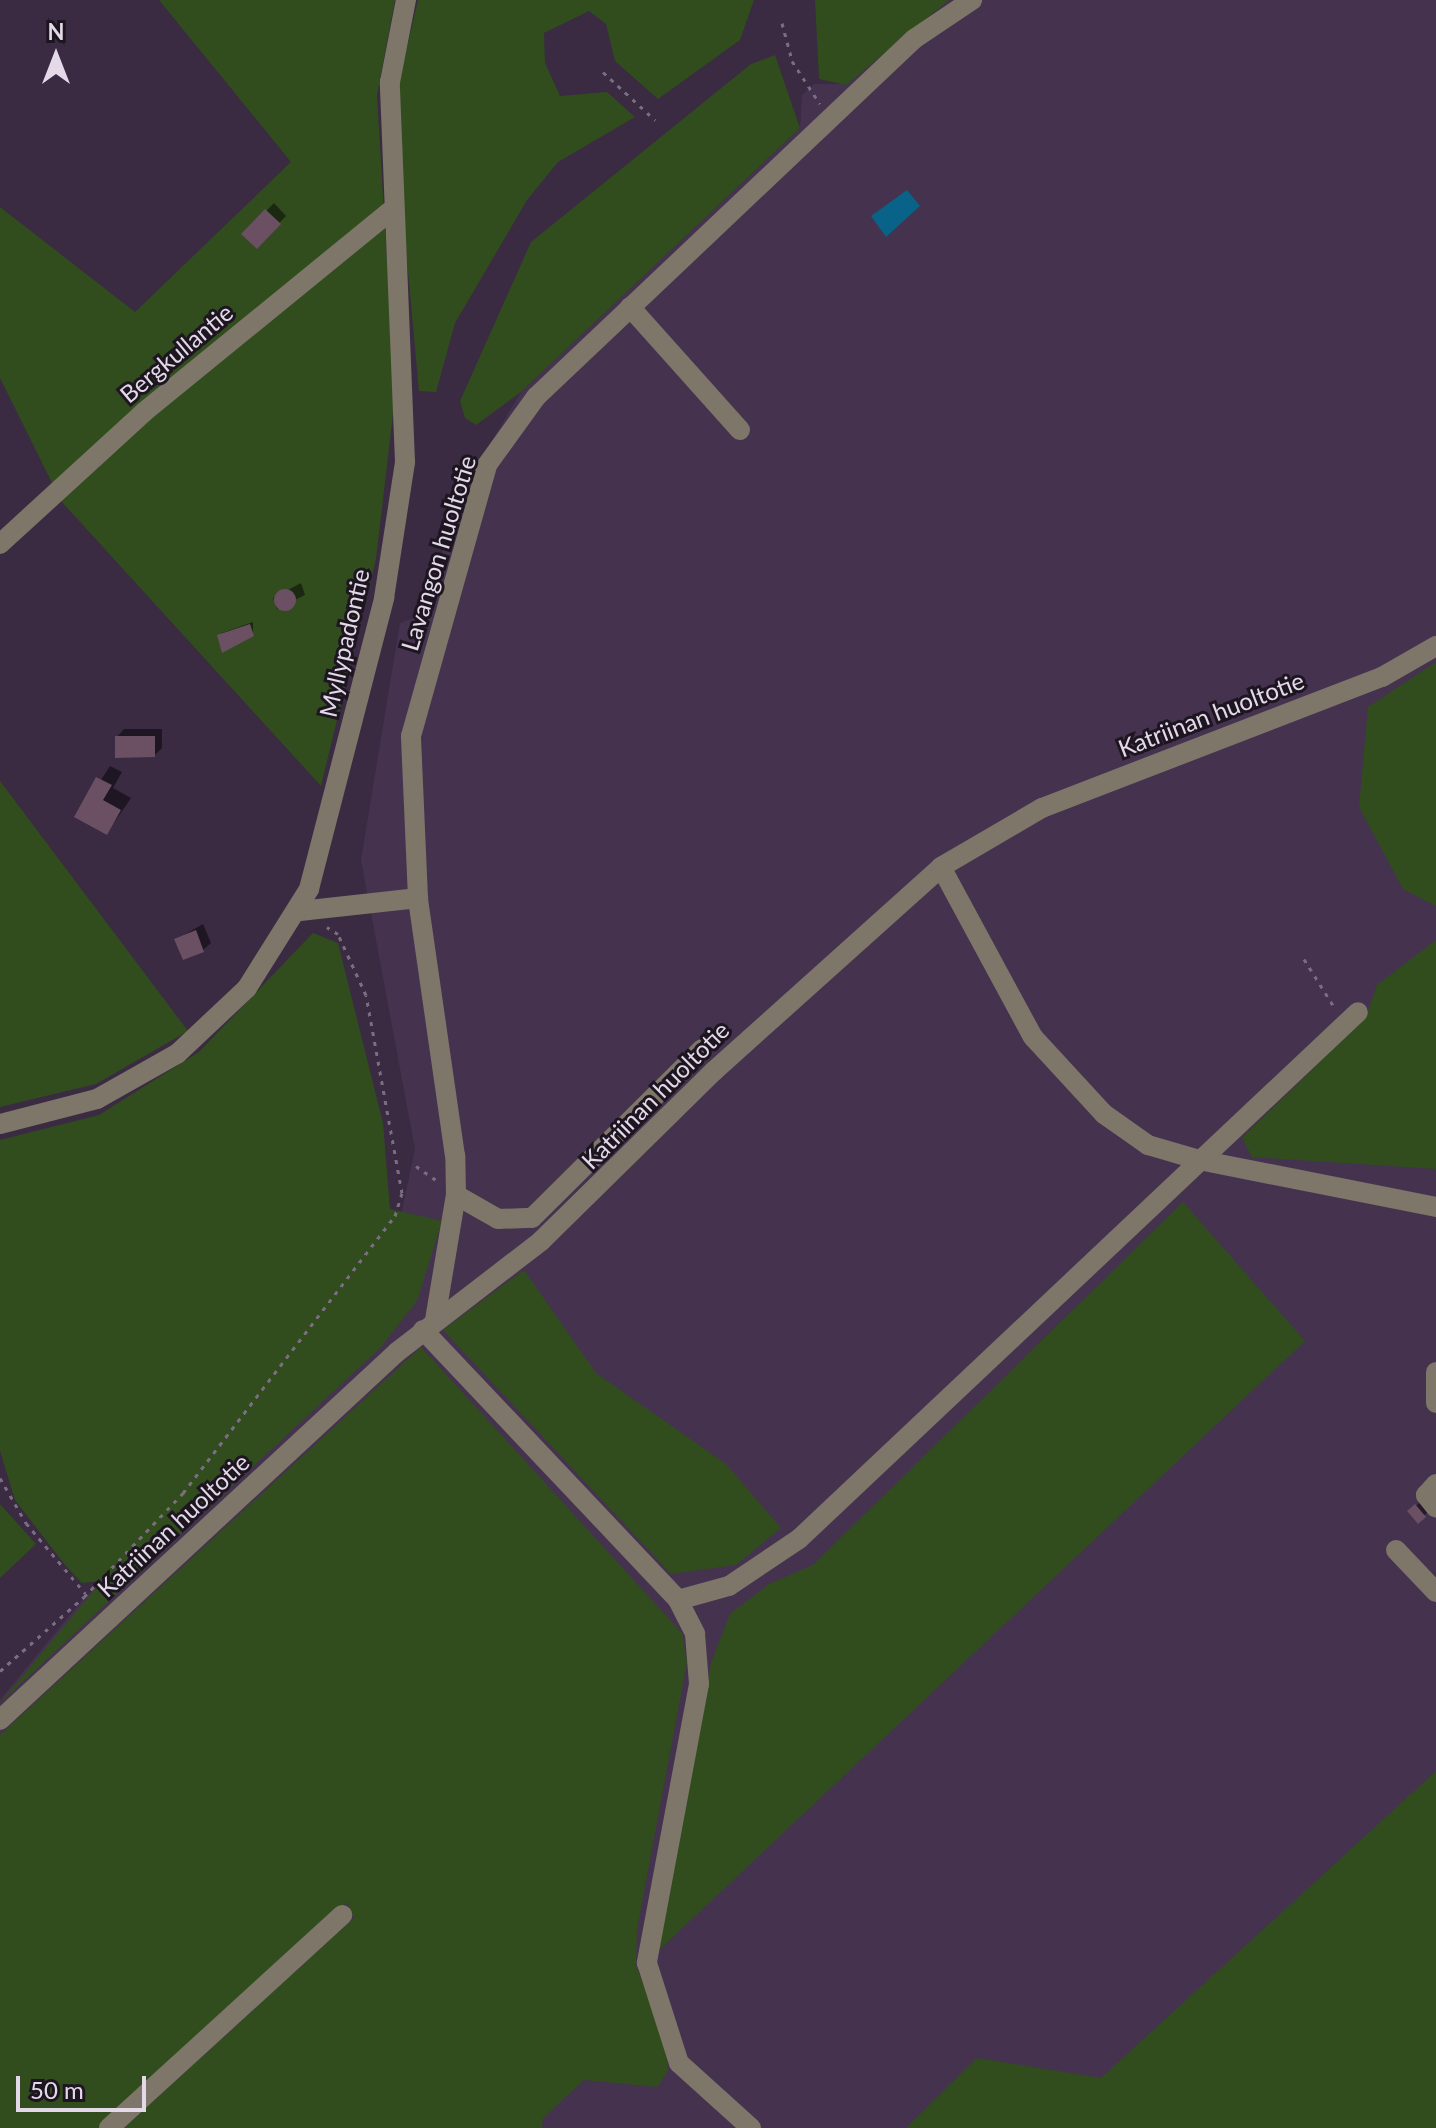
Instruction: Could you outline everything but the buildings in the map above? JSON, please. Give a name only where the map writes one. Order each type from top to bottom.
[{"type":"street","name":"Myllypadontie","points":[[0,1124],[97,1099],[177,1054],[247,988],[300,911],[384,598],[405,462],[392,210],[390,82],[406,0]]},
{"type":"street","name":"Lavangon huoltotie","points":[[429,1325],[456,1195],[443,1044],[418,898],[411,736],[487,465],[536,397],[914,39],[972,0]]},
{"type":"street","name":"Bergkullantie","points":[[0,544],[144,412],[392,210]]},
{"type":"street","points":[[630,307],[740,430]]},
{"type":"street","name":"Katriinan huoltotie","points":[[0,1720],[429,1325],[541,1241],[714,1071],[941,867],[1042,808],[1382,677],[1436,646]]},
{"type":"street","points":[[941,867],[1033,1037],[1071,1084],[1148,1145],[1199,1160],[1436,1207]]},
{"type":"street","points":[[300,911],[418,898]]},
{"type":"street","points":[[678,1600],[729,1586],[799,1539],[1351,1018]]},
{"type":"street","points":[[456,1195],[498,1219],[532,1218],[702,1049]]},
{"type":"street","points":[[429,1325],[678,1600],[695,1634],[699,1684],[647,1963],[679,2063],[751,2128]]},
{"type":"street","points":[[1436,1372],[1436,1403]]},
{"type":"street","points":[[1436,1484],[1426,1495],[1436,1508]]},
{"type":"street","points":[[1396,1550],[1436,1592]]},
{"type":"street","points":[[109,2128],[342,1915]]},
{"type":"path","points":[[782,23],[792,61],[829,117]]},
{"type":"path","points":[[603,72],[655,120]]},
{"type":"path","points":[[0,1671],[84,1596],[183,1493],[395,1216],[402,1193],[366,995],[338,934]]},
{"type":"path","points":[[1304,959],[1351,1018]]},
{"type":"path","points":[[0,1478],[26,1523],[84,1596]]},
{"type":"shaded area","points":[[949,0],[1436,0],[1436,2128],[0,2128],[0,1700],[84,1598],[189,1496],[401,1215],[415,1149],[361,860],[400,623],[427,613],[455,503],[521,392],[800,128],[802,95],[814,84],[846,84]]},
{"type":"green space","points":[[159,0],[395,0],[377,95],[395,397],[376,559],[321,786],[61,501],[0,378],[0,207],[135,312],[291,162]]},
{"type":"green space","points":[[418,0],[754,0],[740,40],[658,99],[615,61],[606,24],[589,11],[544,33],[545,63],[560,96],[607,92],[635,117],[558,162],[527,200],[455,323],[436,392],[419,391],[402,206],[398,86]]},
{"type":"green space","points":[[815,0],[949,0],[846,85],[819,79]]},
{"type":"green space","points":[[775,55],[800,128],[521,392],[476,425],[465,418],[460,401],[531,242],[751,64]]},
{"type":"green space","points":[[1436,662],[1436,906],[1403,889],[1359,807],[1368,707]]},
{"type":"green space","points":[[0,781],[188,1031],[96,1084],[0,1107]]},
{"type":"green space","points":[[313,933],[338,943],[383,1123],[390,1209],[442,1221],[417,1301],[380,1348],[0,1703],[102,1581],[82,1583],[65,1565],[15,1500],[0,1451],[0,1140],[99,1115],[199,1052]]},
{"type":"green space","points":[[1436,940],[1436,1169],[1252,1157],[1242,1138],[1366,1017],[1377,985]]},
{"type":"green space","points":[[1183,1202],[1305,1341],[657,1952],[711,1663],[730,1614],[769,1584],[813,1565]]},
{"type":"green space","points":[[524,1270],[596,1373],[726,1464],[781,1528],[736,1565],[671,1574],[443,1330]]},
{"type":"green space","points":[[421,1347],[682,1633],[687,1662],[637,1929],[636,1965],[667,2048],[668,2071],[657,2087],[584,2080],[543,2118],[542,2128],[124,2128],[354,1918],[347,1902],[100,2128],[0,2128],[0,1735]]},
{"type":"green space","points":[[0,1504],[36,1544],[0,1578]]},
{"type":"green space","points":[[1436,1771],[1436,2128],[906,2128],[977,2058],[1101,2078]]},
{"type":"water","points":[[907,190],[920,206],[886,237],[871,216]]}]
